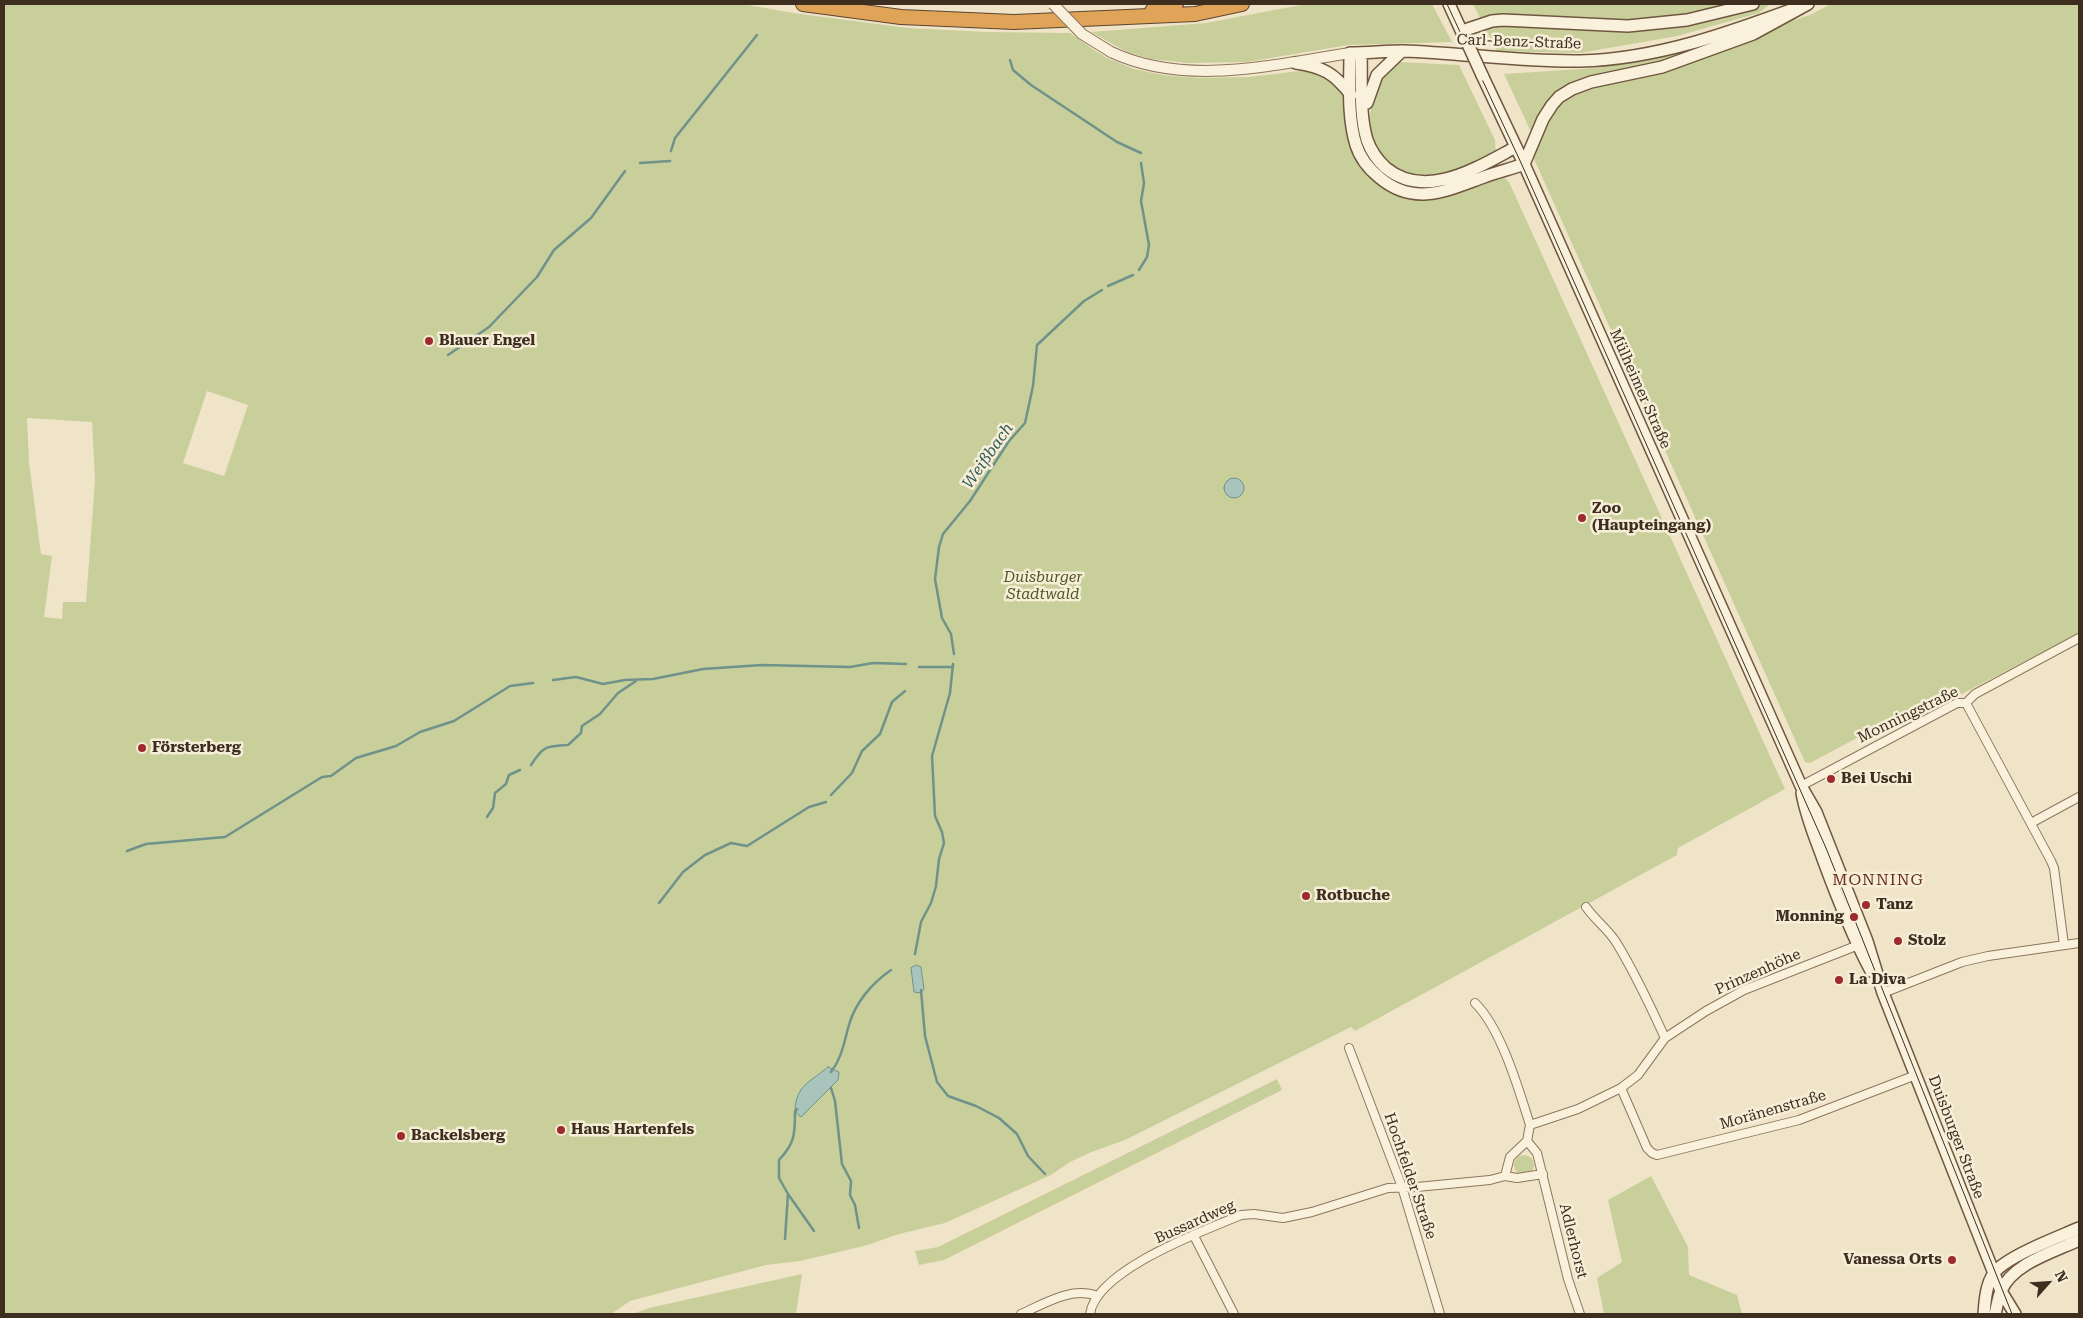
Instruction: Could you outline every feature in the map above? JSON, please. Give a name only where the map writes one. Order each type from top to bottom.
[{"type":"highway","points":[[803,4],[901,17],[1014,22],[1195,14],[1242,4]]},
{"type":"highway","points":[[1130,17],[1176,4]]},
{"type":"main road","name":"Mülheimer Straße","points":[[1449,4],[1524,164],[1801,786]]},
{"type":"main road","points":[[1464,36],[1492,21],[1638,25],[1687,20],[1753,4]]},
{"type":"main road","name":"Carl-Benz-Straße","points":[[1356,53],[1402,51],[1522,60],[1582,61],[1625,57],[1690,44],[1745,27],[1807,4]]},
{"type":"main road","name":"Carl-Benz-Straße","points":[[1524,164],[1543,119],[1559,97],[1572,89],[1590,82],[1662,67],[1753,34],[1807,4]]},
{"type":"main road","points":[[1364,117],[1372,85],[1377,75],[1402,51]]},
{"type":"main road","points":[[1356,53],[1351,95],[1354,136],[1361,156],[1375,174],[1394,187],[1414,194],[1443,192],[1524,164]]},
{"type":"main road","points":[[1356,53],[1368,141],[1376,158],[1392,173],[1416,182],[1449,179],[1516,147]]},
{"type":"main road","points":[[1296,63],[1322,68],[1332,74],[1351,95]]},
{"type":"main road","name":"Duisburger Straße","points":[[1801,786],[1805,812],[1832,886],[1862,943],[2001,1291],[2015,1314]]},
{"type":"main road","points":[[1984,1314],[1994,1274],[2014,1258],[2079,1228]]},
{"type":"main road","points":[[1995,1314],[2001,1291],[2012,1276],[2019,1270],[2079,1240]]},
{"type":"main road","name":"Duisburger Straße","points":[[2001,1291],[2006,1314]]},
{"type":"street","name":"Carl-Benz-Straße","points":[[1052,4],[1082,34],[1110,52],[1135,62],[1180,70],[1250,69],[1356,53]]},
{"type":"street","name":"Monningstraße","points":[[1801,786],[1957,703],[1966,703],[1975,694],[2079,638]]},
{"type":"street","points":[[1966,703],[2054,868],[2064,945]]},
{"type":"street","points":[[2031,823],[2079,797]]},
{"type":"street","points":[[1586,907],[1594,919],[1604,926],[1616,942],[1642,986],[1665,1038]]},
{"type":"street","name":"Prinzenhöhe","points":[[1530,1126],[1578,1109],[1620,1088],[1638,1075],[1665,1038],[1706,1011],[1744,990],[1862,943]]},
{"type":"street","points":[[1883,993],[1962,962],[1988,956],[2079,943]]},
{"type":"street","points":[[1475,1003],[1485,1013],[1505,1054],[1530,1126],[1527,1141],[1510,1158],[1506,1176]]},
{"type":"street","name":"Hochfelder Straße","points":[[1349,1048],[1402,1187],[1440,1314]]},
{"type":"street","name":"Moränenstraße","points":[[1620,1088],[1647,1148],[1652,1153],[1663,1154],[1799,1120],[1916,1075]]},
{"type":"street","points":[[1402,1187],[1490,1180],[1506,1176],[1517,1178],[1542,1174],[1537,1153],[1527,1141]]},
{"type":"street","name":"Adlerhorst","points":[[1542,1174],[1568,1279],[1580,1314]]},
{"type":"street","name":"Bussardweg","points":[[1097,1296],[1128,1268],[1241,1215],[1254,1214],[1273,1218],[1290,1217],[1388,1188],[1402,1187]]},
{"type":"street","points":[[1194,1236],[1234,1314]]},
{"type":"street","points":[[1021,1314],[1074,1292],[1087,1292],[1097,1296],[1091,1307],[1090,1314]]},
{"type":"green space","name":"Duisburger Stadtwald","points":[[4,4],[743,4],[793,13],[908,28],[987,32],[1070,33],[1107,58],[1134,69],[1163,75],[1197,78],[1249,77],[1308,70],[1328,77],[1341,90],[1374,177],[1435,198],[1499,178],[1505,178],[1509,182],[1785,789],[1678,848],[1677,855],[1355,1031],[1351,1027],[1125,1140],[1089,1153],[1070,1162],[1051,1175],[945,1223],[899,1234],[864,1246],[800,1261],[766,1265],[630,1301],[611,1314],[4,1314]],"holes":[[[207,391],[248,405],[224,476],[183,463]],[[27,418],[92,422],[95,480],[86,602],[63,602],[62,619],[44,617],[52,556],[41,554],[29,462]],[[828,1067],[838,1080],[800,1117],[820,1074]]]},
{"type":"green space","points":[[1306,4],[1432,4],[1452,42],[1348,45],[1247,62],[1188,63],[1151,59],[1127,52],[1091,32],[1206,23]]},
{"type":"green space","points":[[1473,4],[1770,4],[1759,13],[1677,36],[1580,53],[1497,51]]},
{"type":"green space","points":[[1831,4],[2079,4],[2079,633],[1910,721],[1904,713],[1810,763],[1805,762],[1534,159],[1538,147],[1504,74],[1596,68],[1703,48],[1810,15]]},
{"type":"green space","points":[[1398,62],[1459,65],[1495,140],[1496,154],[1460,170],[1432,177],[1405,173],[1390,165],[1380,154],[1373,141],[1370,126],[1371,110],[1382,78]]},
{"type":"green space","points":[[1277,1079],[1282,1090],[944,1260],[919,1265],[915,1251],[938,1247]]},
{"type":"green space","points":[[1524,1155],[1531,1158],[1534,1165],[1531,1172],[1524,1175],[1517,1172],[1514,1165],[1517,1158]]},
{"type":"green space","points":[[1651,1176],[1688,1247],[1689,1275],[1737,1295],[1742,1314],[1604,1314],[1597,1278],[1622,1262],[1608,1200]]},
{"type":"green space","points":[[802,1274],[796,1314],[632,1314],[649,1308]]},
{"type":"water","points":[[1234,478],[1241,481],[1244,488],[1241,495],[1234,498],[1227,495],[1224,488],[1227,481]]},
{"type":"water","points":[[917,965],[921,967],[924,989],[921,993],[914,992],[911,968]]},
{"type":"water","points":[[828,1067],[839,1072],[838,1080],[801,1117],[795,1112],[801,1090]]},
{"type":"waterway","points":[[671,151],[675,138],[757,35]]},
{"type":"waterway","name":"Weißbach","points":[[1010,60],[1013,70],[1031,85],[1117,142],[1141,153]]},
{"type":"waterway","points":[[640,163],[670,161]]},
{"type":"waterway","name":"Weißbach","points":[[1139,270],[1147,257],[1149,245],[1141,201],[1144,183],[1141,163]]},
{"type":"waterway","points":[[448,355],[489,327],[537,277],[554,250],[591,218],[625,171]]},
{"type":"waterway","name":"Weißbach","points":[[1108,286],[1133,275]]},
{"type":"waterway","name":"Weißbach","points":[[954,654],[951,634],[942,618],[935,579],[939,547],[943,534],[970,501],[1009,441],[1025,423],[1033,386],[1037,345],[1084,301],[1102,290]]},
{"type":"waterway","points":[[553,680],[576,677],[603,684],[625,680],[653,679],[703,669],[762,665],[850,667],[873,663],[906,664]]},
{"type":"waterway","points":[[915,954],[921,922],[931,903],[936,886],[939,859],[944,843],[942,832],[935,816],[932,756],[950,693],[953,664]]},
{"type":"waterway","points":[[919,667],[953,667]]},
{"type":"waterway","points":[[531,765],[546,748],[568,745],[581,733],[582,726],[600,714],[618,693],[636,681]]},
{"type":"waterway","points":[[127,851],[146,844],[225,837],[322,777],[331,776],[356,758],[396,746],[420,732],[454,721],[510,686],[533,683]]},
{"type":"waterway","points":[[831,795],[852,773],[862,751],[880,734],[892,702],[905,691]]},
{"type":"waterway","points":[[487,817],[493,808],[495,793],[506,784],[509,775],[520,770]]},
{"type":"waterway","points":[[659,903],[683,872],[705,855],[731,843],[747,846],[809,807],[826,802]]},
{"type":"waterway","points":[[831,1072],[840,1055],[855,1009],[871,987],[891,970]]},
{"type":"waterway","points":[[921,990],[925,1036],[937,1082],[948,1096],[976,1106],[999,1118],[1017,1134],[1028,1156],[1045,1174]]},
{"type":"waterway","points":[[831,1088],[835,1101],[842,1164],[851,1181],[850,1195],[855,1205],[859,1228]]},
{"type":"waterway","points":[[785,1239],[788,1194],[779,1178],[779,1160],[793,1138],[795,1112],[797,1109]]},
{"type":"waterway","points":[[788,1194],[814,1231]]},
{"type":"tram line","points":[[1447,4],[1522,165],[1826,848],[2012,1314]]},
{"type":"place","name":"Blauer Engel","points":[[429,341]]},
{"type":"place","name":"Zoo (Haupteingang)","points":[[1582,518]]},
{"type":"place","name":"Försterberg","points":[[142,748]]},
{"type":"place","name":"Bei Uschi","points":[[1831,779]]},
{"type":"place","name":"Rotbuche","points":[[1306,896]]},
{"type":"place","name":"Tanz","points":[[1866,905]]},
{"type":"place","name":"Monning","points":[[1854,917]]},
{"type":"place","name":"Stolz","points":[[1898,941]]},
{"type":"place","name":"La Diva","points":[[1839,980]]},
{"type":"place","name":"Haus Hartenfels","points":[[561,1130]]},
{"type":"place","name":"Backelsberg","points":[[401,1136]]},
{"type":"place","name":"Vanessa Orts","points":[[1952,1260]]},
{"type":"district","name":"MONNING","points":[[1878,880]]}]
